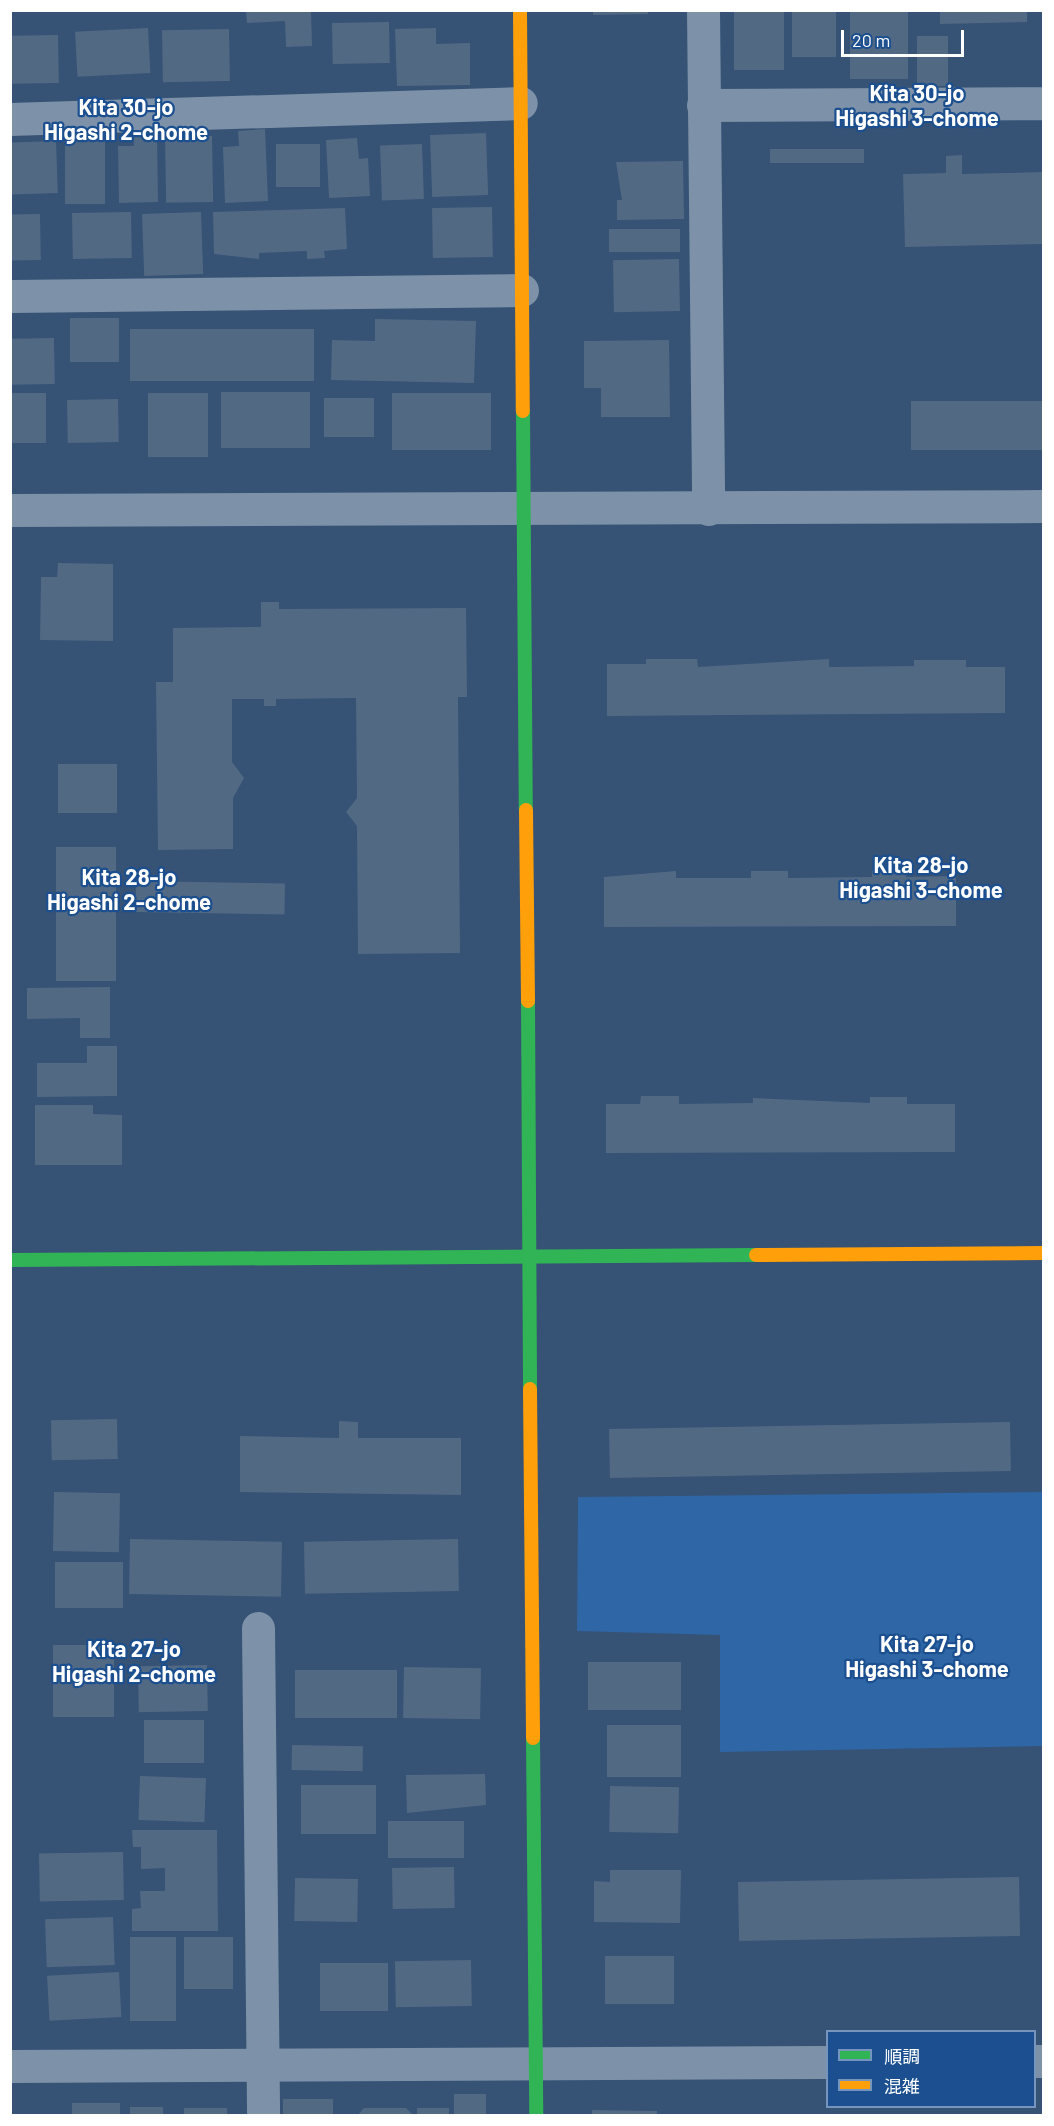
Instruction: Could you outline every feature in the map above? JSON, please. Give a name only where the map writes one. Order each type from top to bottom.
[{"type":"street","points":[[520,10],[536,2115]]},
{"type":"street","points":[[703,10],[708,509]]},
{"type":"street","points":[[10,119],[520,103]]},
{"type":"street","points":[[703,105],[1044,103]]},
{"type":"street","points":[[10,296],[522,290]]},
{"type":"street","points":[[10,510],[524,510],[1044,506]]},
{"type":"street","points":[[10,1260],[1044,1252]]},
{"type":"street","points":[[258,1628],[263,2115]]},
{"type":"street","points":[[10,2066],[826,2062]]},
{"type":"shaded area","points":[[1043,1492],[1043,1746],[720,1752],[720,1635],[577,1631],[578,1497]]},
{"type":"building","points":[[246,10],[311,10],[312,46],[286,47],[285,21],[247,23]]},
{"type":"building","points":[[593,10],[648,10],[648,14],[593,15]]},
{"type":"building","points":[[734,10],[784,10],[784,70],[734,70]]},
{"type":"building","points":[[792,10],[836,10],[836,57],[792,57]]},
{"type":"building","points":[[850,10],[908,10],[908,79],[850,79]]},
{"type":"building","points":[[940,10],[1027,10],[1027,22],[940,24]]},
{"type":"building","points":[[389,22],[390,63],[333,64],[332,23]]},
{"type":"building","points":[[148,28],[150,73],[77,77],[75,32]]},
{"type":"building","points":[[436,28],[436,44],[470,43],[470,85],[397,86],[395,29]]},
{"type":"building","points":[[229,29],[230,81],[163,82],[162,30]]},
{"type":"building","points":[[58,35],[59,83],[11,84],[10,36]]},
{"type":"building","points":[[917,36],[948,36],[948,86],[917,86]]},
{"type":"building","points":[[265,129],[268,201],[225,203],[223,147],[239,146],[238,131]]},
{"type":"building","points":[[486,133],[488,195],[432,197],[430,135]]},
{"type":"building","points":[[133,136],[157,136],[158,202],[119,203],[118,146],[134,146]]},
{"type":"building","points":[[212,136],[213,202],[166,203],[165,137]]},
{"type":"building","points":[[357,138],[359,159],[368,158],[370,196],[329,198],[326,140]]},
{"type":"building","points":[[65,140],[105,140],[105,204],[65,204]]},
{"type":"building","points":[[56,141],[58,193],[12,195],[10,143]]},
{"type":"building","points":[[276,144],[320,144],[320,187],[276,187]]},
{"type":"building","points":[[422,144],[424,199],[382,200],[380,145]]},
{"type":"building","points":[[770,149],[864,149],[864,163],[770,163]]},
{"type":"building","points":[[962,155],[962,174],[1044,172],[1044,244],[905,247],[903,174],[946,173],[946,156]]},
{"type":"building","points":[[683,161],[684,219],[617,220],[617,200],[622,200],[616,162]]},
{"type":"building","points":[[492,207],[493,257],[433,258],[432,208]]},
{"type":"building","points":[[345,208],[347,249],[324,251],[325,258],[307,259],[307,251],[259,253],[259,259],[214,254],[213,212]]},
{"type":"building","points":[[131,212],[132,258],[73,259],[72,213]]},
{"type":"building","points":[[201,212],[203,274],[144,276],[142,214]]},
{"type":"building","points":[[40,214],[41,260],[11,261],[10,215]]},
{"type":"building","points":[[609,229],[680,229],[680,252],[609,252]]},
{"type":"building","points":[[679,259],[680,311],[614,312],[613,260]]},
{"type":"building","points":[[70,318],[119,318],[119,362],[70,362]]},
{"type":"building","points":[[375,319],[476,321],[474,383],[331,380],[332,340],[375,341]]},
{"type":"building","points":[[130,329],[314,329],[314,381],[130,381]]},
{"type":"building","points":[[54,338],[55,384],[11,385],[10,339]]},
{"type":"building","points":[[669,340],[670,417],[601,417],[601,388],[584,388],[584,341]]},
{"type":"building","points":[[221,392],[310,392],[310,448],[221,448]]},
{"type":"building","points":[[10,393],[46,393],[46,443],[10,443]]},
{"type":"building","points":[[148,393],[208,393],[208,457],[148,457]]},
{"type":"building","points":[[392,393],[491,393],[491,450],[392,450]]},
{"type":"building","points":[[324,398],[374,398],[374,437],[324,437]]},
{"type":"building","points":[[118,399],[119,442],[68,443],[67,400]]},
{"type":"building","points":[[911,401],[1044,401],[1044,450],[911,450]]},
{"type":"building","points":[[58,563],[113,564],[113,641],[40,640],[41,577],[57,577]]},
{"type":"building","points":[[261,602],[279,602],[279,609],[466,608],[467,697],[458,697],[460,953],[358,954],[357,826],[346,812],[357,798],[356,698],[276,699],[276,706],[264,706],[264,699],[232,699],[232,762],[244,778],[233,798],[233,849],[158,850],[156,682],[173,682],[173,628],[261,627]]},
{"type":"building","points":[[646,659],[697,659],[698,667],[829,659],[829,667],[914,666],[914,660],[966,660],[966,667],[1005,667],[1005,713],[607,716],[607,664],[646,664]]},
{"type":"building","points":[[58,764],[117,764],[117,813],[58,813]]},
{"type":"building","points":[[56,847],[116,847],[116,981],[56,981]]},
{"type":"building","points":[[872,870],[907,870],[906,877],[956,876],[956,926],[604,927],[604,877],[676,871],[676,878],[751,878],[751,871],[788,871],[788,878],[872,877]]},
{"type":"building","points":[[136,881],[285,884],[284,915],[135,912]]},
{"type":"building","points":[[110,987],[110,1038],[80,1038],[80,1018],[27,1019],[27,988]]},
{"type":"building","points":[[87,1046],[117,1046],[117,1096],[37,1097],[37,1063],[87,1063]]},
{"type":"building","points":[[641,1096],[679,1096],[679,1104],[753,1103],[753,1098],[870,1103],[870,1097],[907,1097],[907,1104],[955,1104],[955,1152],[606,1153],[606,1104],[640,1104]]},
{"type":"building","points":[[35,1105],[93,1105],[93,1114],[122,1115],[122,1165],[35,1165]]},
{"type":"building","points":[[117,1419],[118,1459],[52,1460],[51,1420]]},
{"type":"building","points":[[339,1421],[358,1422],[358,1438],[461,1438],[461,1495],[240,1492],[240,1436],[339,1438]]},
{"type":"building","points":[[1010,1422],[1011,1471],[610,1478],[609,1429]]},
{"type":"building","points":[[54,1492],[120,1493],[119,1552],[53,1551]]},
{"type":"building","points":[[130,1539],[282,1542],[281,1597],[129,1594]]},
{"type":"building","points":[[458,1539],[459,1591],[305,1594],[304,1542]]},
{"type":"building","points":[[55,1562],[123,1562],[123,1608],[55,1608]]},
{"type":"building","points":[[53,1645],[114,1645],[114,1717],[53,1717]]},
{"type":"building","points":[[588,1662],[681,1662],[681,1710],[588,1710]]},
{"type":"building","points":[[207,1665],[208,1711],[139,1712],[138,1666]]},
{"type":"building","points":[[404,1667],[481,1668],[480,1719],[403,1718]]},
{"type":"building","points":[[295,1670],[397,1670],[397,1718],[295,1718]]},
{"type":"building","points":[[144,1720],[204,1720],[204,1763],[144,1763]]},
{"type":"building","points":[[607,1725],[681,1725],[681,1777],[607,1777]]},
{"type":"building","points":[[292,1745],[363,1746],[363,1771],[292,1770]]},
{"type":"building","points":[[485,1774],[486,1805],[407,1813],[406,1775]]},
{"type":"building","points":[[140,1776],[206,1778],[204,1822],[138,1820]]},
{"type":"building","points":[[301,1785],[376,1785],[376,1834],[301,1834]]},
{"type":"building","points":[[610,1786],[679,1787],[678,1833],[609,1832]]},
{"type":"building","points":[[388,1821],[464,1821],[464,1858],[388,1858]]},
{"type":"building","points":[[132,1830],[217,1830],[218,1931],[132,1931],[132,1909],[141,1908],[140,1891],[165,1891],[165,1868],[141,1869],[141,1847],[133,1847]]},
{"type":"building","points":[[123,1852],[124,1900],[40,1901],[39,1853]]},
{"type":"building","points":[[454,1867],[455,1908],[393,1909],[392,1868]]},
{"type":"building","points":[[610,1870],[681,1870],[680,1923],[594,1922],[594,1881],[610,1882]]},
{"type":"building","points":[[1019,1877],[1020,1936],[739,1941],[738,1882]]},
{"type":"building","points":[[295,1878],[358,1879],[357,1922],[294,1921]]},
{"type":"building","points":[[113,1917],[115,1965],[47,1967],[45,1919]]},
{"type":"building","points":[[130,1937],[176,1937],[176,2021],[130,2021]]},
{"type":"building","points":[[184,1937],[233,1937],[233,1989],[184,1989]]},
{"type":"building","points":[[605,1956],[674,1956],[674,2004],[605,2004]]},
{"type":"building","points":[[471,1960],[472,2006],[396,2007],[395,1961]]},
{"type":"building","points":[[320,1963],[388,1963],[388,2011],[320,2011]]},
{"type":"building","points":[[119,1972],[121,2017],[49,2021],[47,1976]]},
{"type":"building","points":[[454,2094],[486,2094],[486,2116],[454,2116]]},
{"type":"building","points":[[283,2099],[333,2099],[333,2116],[283,2116]]},
{"type":"building","points":[[72,2103],[120,2103],[120,2116],[72,2116]]},
{"type":"building","points":[[130,2107],[163,2107],[163,2116],[130,2116]]},
{"type":"building","points":[[184,2108],[227,2108],[227,2116],[184,2116]]},
{"type":"building","points":[[364,2108],[406,2108],[414,2116],[357,2116]]},
{"type":"building","points":[[417,2108],[449,2108],[449,2116],[417,2116]]},
{"type":"building","points":[[592,2110],[657,2111],[657,2116],[592,2116]]},
{"type":"traffic: fast","points":[[523,411],[526,810]]},
{"type":"traffic: fast","points":[[528,1001],[530,1389]]},
{"type":"traffic: fast","points":[[10,1260],[756,1255]]},
{"type":"traffic: fast","points":[[533,1738],[536,2116]]},
{"type":"traffic: slow","points":[[520,10],[523,411]]},
{"type":"traffic: slow","points":[[526,810],[528,1001]]},
{"type":"traffic: slow","points":[[756,1255],[1044,1253]]},
{"type":"traffic: slow","points":[[530,1389],[533,1738]]},
{"type":"district","name":"Kita 30-jo Higashi 3-chome","points":[[917,104]]},
{"type":"district","name":"Kita 30-jo Higashi 2-chome","points":[[126,118]]},
{"type":"district","name":"Kita 28-jo Higashi 3-chome","points":[[921,876]]},
{"type":"district","name":"Kita 28-jo Higashi 2-chome","points":[[129,888]]},
{"type":"district","name":"Kita 27-jo Higashi 3-chome","points":[[927,1656]]},
{"type":"district","name":"Kita 27-jo Higashi 2-chome","points":[[134,1661]]}]
